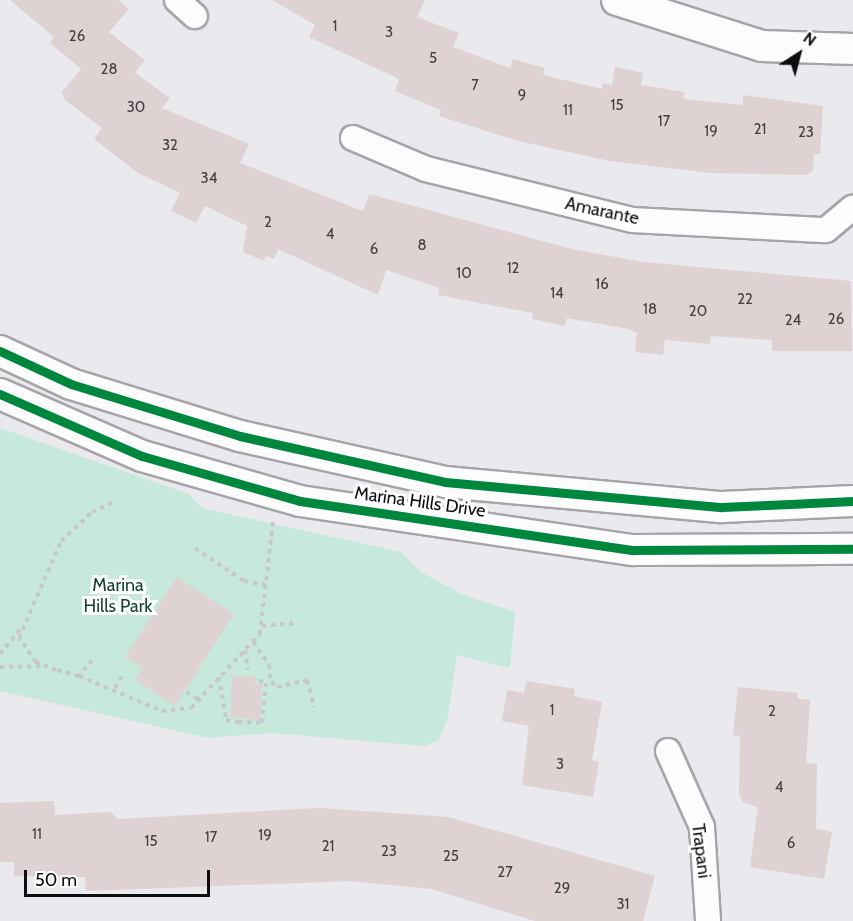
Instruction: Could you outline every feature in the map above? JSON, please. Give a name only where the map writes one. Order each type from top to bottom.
[{"type":"street","points":[[177,0],[195,16]]},
{"type":"street","points":[[617,0],[762,46],[853,49]]},
{"type":"street","name":"Amarante","points":[[353,138],[426,169],[632,220],[826,230],[853,207]]},
{"type":"street","name":"Marina Hills Drive","points":[[0,351],[71,384],[240,436],[445,482],[722,507],[853,501]]},
{"type":"street","name":"Marina Hills Drive","points":[[0,394],[142,456],[300,501],[633,550],[853,549]]},
{"type":"street","name":"Trapani","points":[[668,751],[702,827],[708,921]]},
{"type":"path","points":[[0,654],[21,628],[60,541],[92,512],[113,502]]},
{"type":"path","points":[[0,667],[45,666],[115,688],[162,711],[191,708],[253,642],[262,626],[273,520]]},
{"type":"path","points":[[195,548],[244,581],[267,585]]},
{"type":"path","points":[[262,626],[299,623]]},
{"type":"path","points":[[21,628],[24,649],[45,666]]},
{"type":"path","points":[[219,676],[226,720],[262,723],[269,682],[269,665],[253,642]]},
{"type":"path","points":[[245,650],[248,670]]},
{"type":"path","points":[[79,676],[92,660]]},
{"type":"path","points":[[115,688],[124,673]]},
{"type":"path","points":[[259,681],[269,682],[277,687],[307,680],[314,707]]},
{"type":"path","points":[[186,692],[200,700]]},
{"type":"green space","name":"Marina Hills Park","points":[[0,428],[189,494],[202,508],[401,552],[421,572],[463,595],[515,612],[510,668],[457,655],[447,721],[438,741],[424,746],[273,733],[208,738],[0,691]]},
{"type":"building","points":[[10,0],[118,0],[129,9],[109,32],[145,60],[135,73],[170,98],[162,108],[249,144],[240,163],[363,211],[369,194],[572,249],[643,262],[851,281],[852,351],[772,351],[772,340],[711,336],[710,344],[665,340],[663,355],[635,352],[637,333],[629,329],[567,318],[565,326],[532,319],[533,313],[438,295],[440,288],[386,270],[378,295],[278,249],[274,259],[266,256],[264,261],[243,252],[247,226],[205,206],[196,223],[171,211],[180,193],[138,173],[94,139],[102,128],[65,100],[62,92],[81,69],[50,43],[54,37]]},
{"type":"building","points":[[272,0],[425,0],[417,17],[459,33],[453,47],[510,68],[513,59],[545,68],[543,75],[602,89],[603,83],[612,85],[615,67],[643,73],[641,85],[684,92],[683,99],[743,105],[743,95],[823,106],[820,154],[814,154],[813,171],[806,175],[711,173],[610,161],[518,141],[439,116],[441,110],[395,91],[399,79],[309,37],[315,25]]},
{"type":"building","points":[[177,577],[234,614],[175,706],[135,680],[142,668],[125,657]]},
{"type":"building","points":[[232,675],[256,677],[255,684],[262,685],[260,720],[230,717]]},
{"type":"building","points":[[526,681],[575,689],[574,696],[602,702],[592,760],[599,762],[593,797],[522,785],[529,726],[502,721],[507,690],[524,693]]},
{"type":"building","points":[[738,687],[798,693],[797,698],[810,700],[806,763],[817,764],[816,829],[832,832],[824,879],[750,867],[758,807],[743,802],[739,793],[740,736],[733,735]]},
{"type":"building","points":[[54,801],[55,815],[110,812],[118,819],[319,808],[448,817],[655,876],[643,921],[535,921],[431,889],[351,881],[86,891],[85,877],[14,876],[14,862],[0,862],[0,803]]},
{"type":"cycle path","points":[[0,351],[71,384],[240,436],[445,482],[722,507],[853,501]]},
{"type":"cycle path","points":[[0,394],[142,456],[300,501],[633,550],[853,549]]}]
